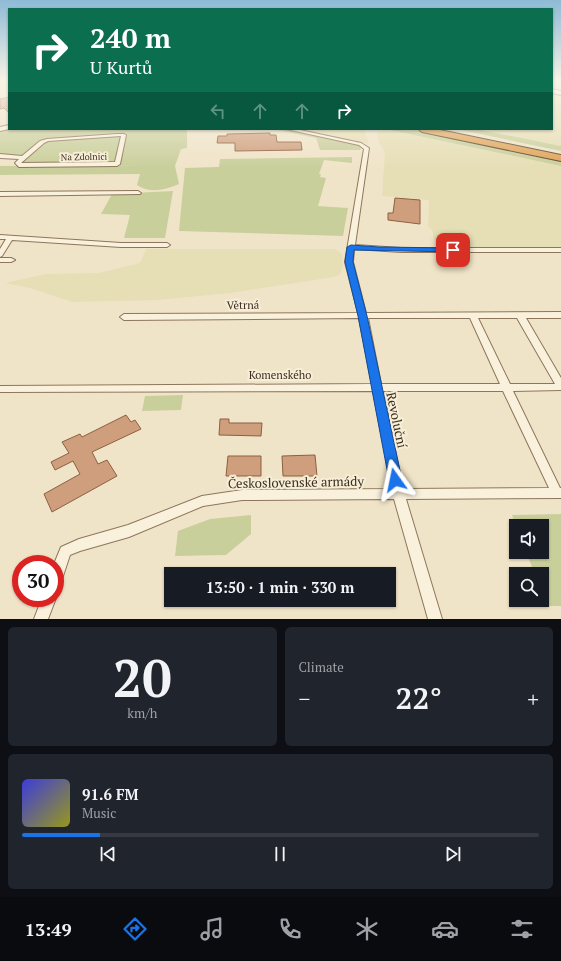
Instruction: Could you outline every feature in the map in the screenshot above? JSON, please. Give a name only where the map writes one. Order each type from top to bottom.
[{"type":"highway","points":[[427,130],[561,158]]},
{"type":"highway","points":[[446,130],[561,155]]},
{"type":"street","name":"Revoluční","points":[[293,130],[362,144],[367,148],[349,262],[363,316],[398,495],[435,619]]},
{"type":"street","name":"Na Zdolnici","points":[[124,135],[117,164],[19,165],[18,163],[23,158],[42,142],[47,140],[124,135]]},
{"type":"street","points":[[0,156],[23,158]]},
{"type":"street","points":[[0,194],[138,193]]},
{"type":"street","points":[[0,237],[121,245],[167,244]]},
{"type":"street","points":[[0,255],[10,238]]},
{"type":"street","points":[[351,247],[401,250],[561,250]]},
{"type":"street","points":[[0,260],[11,260]]},
{"type":"street","points":[[520,315],[561,387]]},
{"type":"street","name":"Větrná","points":[[124,317],[561,315]]},
{"type":"street","points":[[473,316],[559,493]]},
{"type":"street","name":"Komenského","points":[[0,389],[561,387]]},
{"type":"street","name":"Československé armády","points":[[64,555],[65,551],[79,545],[129,531],[202,501],[218,498],[242,495],[559,493]]},
{"type":"street","points":[[41,619],[46,607]]},
{"type":"shaded area","points":[[553,110],[561,110],[561,146],[485,130],[553,130]]},
{"type":"shaded area","points":[[302,130],[364,130],[369,144]]},
{"type":"shaded area","points":[[378,131],[393,131],[561,166],[561,248],[436,248],[432,230],[428,226],[429,200],[382,196],[385,152],[379,143],[377,134]]},
{"type":"shaded area","points":[[146,249],[335,249],[342,254],[343,267],[340,274],[334,277],[230,293],[157,300],[72,302],[30,288],[5,283],[46,274],[99,273],[140,263]]},
{"type":"green space","points":[[0,130],[187,130],[187,148],[181,149],[175,166],[179,184],[168,188],[152,190],[142,188],[137,185],[140,174],[0,175],[0,166],[143,165],[120,165],[127,133],[41,140],[22,155],[0,155]]},
{"type":"green space","points":[[277,130],[287,130],[356,144],[361,147],[360,150],[320,150],[316,138]]},
{"type":"green space","points":[[390,130],[417,130],[561,161],[561,166]]},
{"type":"green space","points":[[461,130],[482,130],[561,146],[561,151]]},
{"type":"green space","points":[[116,136],[121,137],[115,161],[112,163],[21,163],[46,141]]},
{"type":"green space","points":[[352,157],[352,163],[324,160],[319,174],[321,174],[320,177],[326,178],[318,206],[348,208],[343,236],[179,231],[185,168],[219,167],[220,159]]},
{"type":"green space","points":[[173,191],[165,238],[124,238],[130,215],[101,214],[112,194]]},
{"type":"green space","points":[[183,395],[181,410],[142,411],[145,396]]},
{"type":"green space","points":[[561,514],[561,606],[549,606],[549,567],[532,567],[529,559],[549,559],[549,519],[513,519],[512,515]]},
{"type":"green space","points":[[251,515],[251,534],[226,555],[175,556],[178,531],[210,519]]},
{"type":"building","points":[[270,133],[270,135],[276,135],[277,142],[301,142],[302,150],[235,151],[235,143],[217,143],[218,136],[227,136],[227,134]]},
{"type":"building","points":[[395,198],[420,200],[420,224],[388,220],[388,213],[393,213]]},
{"type":"building","points":[[126,415],[131,422],[135,420],[141,429],[92,452],[98,464],[107,460],[117,476],[52,512],[44,494],[80,474],[73,461],[55,470],[51,462],[69,453],[62,442],[80,434],[82,437]]},
{"type":"building","points":[[220,419],[229,419],[229,423],[262,423],[261,436],[219,435]]},
{"type":"building","points":[[315,455],[317,476],[283,476],[282,456]]},
{"type":"building","points":[[228,456],[261,456],[261,476],[226,476]]},
{"type":"route","points":[[395,480],[363,316],[349,262],[351,247],[379,250],[453,250]]}]
